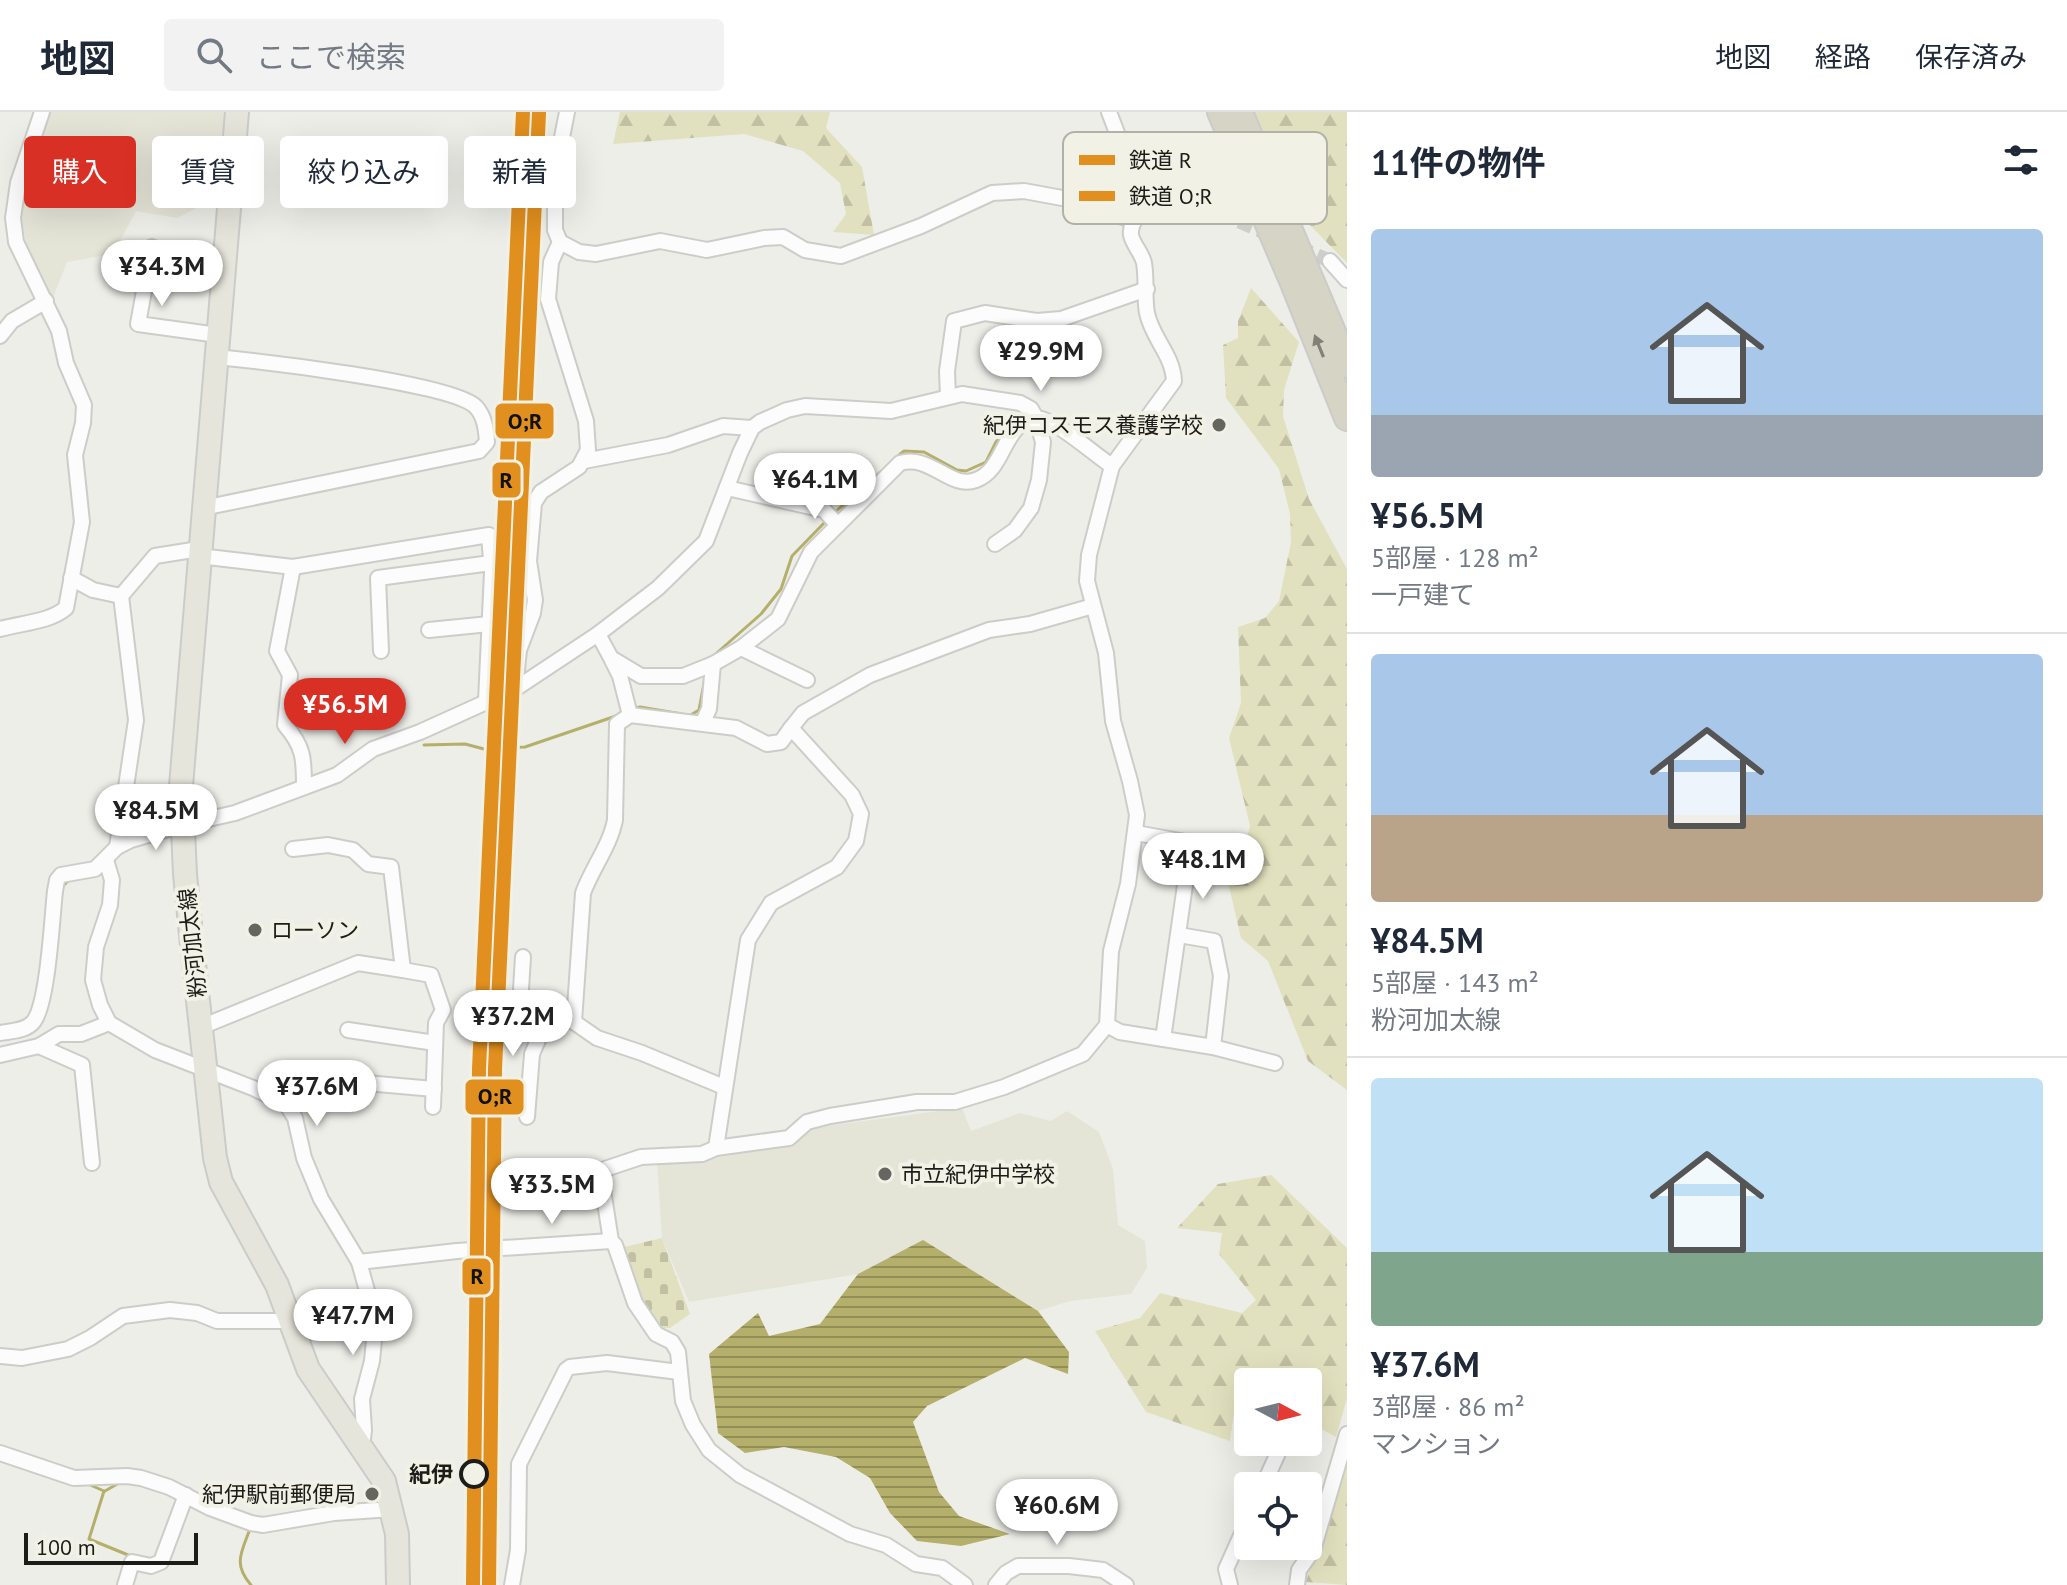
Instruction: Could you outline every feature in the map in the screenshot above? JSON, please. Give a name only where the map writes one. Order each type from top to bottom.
[{"type":"highway","points":[[1220,112],[1228,132]]},
{"type":"highway","points":[[1240,112],[1248,132]]},
{"type":"highway","points":[[1266,224],[1347,418]]},
{"type":"highway","points":[[1287,224],[1347,365]]},
{"type":"main road","name":"粉河加太線","points":[[237,112],[181,786],[205,1069],[215,1158],[221,1182],[277,1285],[308,1369],[384,1481],[397,1534],[398,1585]]},
{"type":"street","points":[[0,629],[60,613],[66,608],[82,522],[75,455],[84,405],[66,363],[59,331],[6,217],[42,112]]},
{"type":"street","points":[[567,112],[555,173],[555,230],[560,242],[579,252],[596,254],[660,241],[707,250],[783,237],[805,250],[841,256],[921,226],[992,193],[1024,191],[1063,198]]},
{"type":"street","points":[[1109,112],[1117,132]]},
{"type":"street","points":[[965,1585],[942,1568],[916,1564],[886,1545],[850,1534],[740,1475],[709,1450],[693,1425],[683,1401],[678,1352],[672,1342],[656,1334],[635,1303],[611,1241],[601,1177],[605,1169],[641,1157],[702,1154],[716,1148],[789,1138],[807,1122],[830,1116],[917,1102],[955,1102],[1004,1087],[1083,1054],[1107,1025],[1111,951],[1128,884],[1137,815],[1113,721],[1106,653],[1087,581],[1089,555],[1112,466],[1174,381],[1174,366],[1155,338],[1146,312],[1143,259],[1131,235],[1135,224]]},
{"type":"street","points":[[515,689],[519,650],[535,600],[529,561],[534,503],[541,492],[579,467],[588,450],[586,421],[548,299],[551,262],[560,242]]},
{"type":"street","points":[[152,247],[138,324],[285,363],[460,398],[476,407],[486,424],[487,442],[479,451],[203,508]]},
{"type":"street","points":[[1330,261],[1347,280]]},
{"type":"street","points":[[948,397],[947,371],[954,321],[985,313],[1037,321],[1061,319],[1147,289]]},
{"type":"street","points":[[0,336],[12,321],[46,301]]},
{"type":"street","points":[[584,461],[668,445],[723,426],[752,428],[787,410],[805,406],[891,411],[962,394],[1020,403],[1031,409],[1043,442],[1039,480],[1031,508],[1015,530],[995,544]]},
{"type":"street","points":[[611,658],[641,676],[683,676],[741,648],[778,619],[811,552],[900,463],[921,461],[959,481],[976,480],[994,466],[1018,426],[1036,418],[1046,418],[1112,466]]},
{"type":"street","points":[[0,1033],[21,1030],[34,1022],[39,1011],[57,880],[61,875],[95,869],[117,847],[131,840],[235,813],[337,775],[373,749],[420,732],[515,689],[598,634],[658,588],[706,541],[752,428]]},
{"type":"street","points":[[727,488],[824,510],[838,525]]},
{"type":"street","points":[[117,847],[136,720],[121,596],[155,556],[199,553],[293,567],[489,535],[491,563],[486,701]]},
{"type":"street","points":[[381,651],[378,578],[491,563]]},
{"type":"street","points":[[293,567],[277,651],[290,675],[285,725],[300,742],[304,787]]},
{"type":"street","points":[[71,578],[93,590],[121,596]]},
{"type":"street","points":[[574,1022],[572,1015],[583,893],[590,873],[612,834],[615,820],[617,724],[630,715],[685,723],[703,722],[736,728],[767,744],[781,742],[803,713],[870,675],[989,630],[1030,624],[1093,606]]},
{"type":"street","points":[[429,630],[489,624]]},
{"type":"street","points":[[598,634],[620,676],[630,715]]},
{"type":"street","points":[[741,648],[807,680]]},
{"type":"street","points":[[703,722],[709,709],[713,664]]},
{"type":"street","points":[[716,1148],[748,940],[771,903],[837,867],[856,841],[861,814],[852,795],[791,728]]},
{"type":"street","points":[[1136,833],[1191,843],[1163,1039]]},
{"type":"street","points":[[293,849],[328,845],[353,850],[368,864],[391,867],[403,970]]},
{"type":"street","points":[[106,860],[112,880],[110,905],[96,947],[93,980],[109,1023],[155,1050],[286,1104],[295,1118],[304,1158],[321,1199],[359,1262],[371,1305],[374,1340],[362,1399],[362,1449]]},
{"type":"street","points":[[1179,935],[1214,941],[1221,976],[1213,1047]]},
{"type":"street","points":[[523,957],[520,1005],[534,1005],[574,1022],[597,1038],[724,1087]]},
{"type":"street","points":[[201,1027],[358,963],[431,975],[443,1010],[436,1023],[433,1107]]},
{"type":"street","points":[[527,1117],[532,1054],[550,1012]]},
{"type":"street","points":[[0,1055],[39,1046],[59,1034],[81,1034],[109,1023]]},
{"type":"street","points":[[1107,1025],[1120,1032],[1213,1047],[1275,1063]]},
{"type":"street","points":[[348,1030],[435,1043]]},
{"type":"street","points":[[39,1046],[82,1065],[92,1163]]},
{"type":"street","points":[[332,1080],[434,1089]]},
{"type":"street","points":[[359,1262],[457,1251],[611,1241]]},
{"type":"street","points":[[0,1356],[22,1358],[68,1349],[123,1316],[170,1310],[197,1313],[217,1321],[289,1321]]},
{"type":"street","points":[[512,1585],[518,1550],[519,1464],[566,1370],[607,1363],[679,1372]]},
{"type":"street","points":[[1297,1585],[1299,1570],[1313,1550],[1347,1434]]},
{"type":"street","points":[[0,1453],[74,1478],[141,1478],[210,1508],[263,1525],[334,1513],[392,1509]]},
{"type":"street","points":[[125,1585],[132,1562],[151,1566],[161,1562],[186,1495]]},
{"type":"street","points":[[1230,1585],[1226,1569],[1234,1551]]},
{"type":"street","points":[[996,1585],[1006,1573],[1018,1566],[1069,1566],[1103,1570],[1126,1585]]},
{"type":"shaded area","points":[[51,112],[232,112],[230,136],[152,136],[152,208],[197,208],[177,218],[136,211],[113,254],[67,262],[52,300],[27,249],[21,216],[24,201],[24,208],[136,208],[136,136],[43,136]]},
{"type":"shaded area","points":[[962,1108],[971,1131],[1020,1113],[1051,1121],[1067,1111],[1099,1132],[1113,1169],[1118,1225],[1145,1241],[1147,1268],[1131,1294],[1070,1301],[1038,1311],[923,1241],[858,1274],[689,1302],[662,1238],[657,1162],[714,1158],[790,1145],[811,1128]]},
{"type":"shaded area","points":[[923,1240],[1038,1311],[1069,1352],[1068,1374],[1025,1358],[927,1406],[913,1422],[939,1492],[959,1516],[1010,1534],[961,1546],[917,1541],[890,1513],[870,1478],[836,1457],[784,1447],[745,1453],[718,1433],[709,1354],[758,1313],[769,1336],[820,1324],[858,1274]]},
{"type":"green space","points":[[620,112],[830,112],[826,128],[862,167],[874,235],[833,232],[846,214],[840,183],[803,151],[744,134],[613,144]]},
{"type":"green space","points":[[1255,112],[1347,112],[1347,263],[1309,224],[1327,224],[1327,132],[1264,132]]},
{"type":"green space","points":[[1251,288],[1299,342],[1284,390],[1283,416],[1309,499],[1347,569],[1347,1090],[1308,1061],[1268,961],[1241,938],[1225,869],[1241,860],[1250,826],[1229,738],[1241,703],[1238,627],[1265,618],[1279,601],[1291,542],[1290,514],[1279,469],[1226,398],[1223,345],[1238,338],[1238,321]]},
{"type":"green space","points":[[1271,1175],[1347,1248],[1347,1399],[1336,1437],[1322,1430],[1322,1368],[1234,1368],[1234,1413],[1230,1441],[1146,1412],[1095,1331],[1140,1318],[1160,1293],[1242,1313],[1256,1300],[1219,1254],[1222,1233],[1177,1228],[1218,1184]]},
{"type":"green space","points":[[662,1238],[690,1314],[670,1328],[661,1328],[640,1302],[624,1247]]},
{"type":"green space","points":[[1347,1450],[1347,1585],[1306,1582],[1313,1560],[1322,1560],[1322,1530]]},
{"type":"waterway","points":[[897,457],[904,451],[924,452],[957,470],[966,471],[986,462],[996,442],[1007,430]]},
{"type":"waterway","points":[[834,513],[883,470]]},
{"type":"waterway","points":[[710,659],[761,614],[781,589],[792,556],[826,521]]},
{"type":"waterway","points":[[689,716],[699,710],[705,678]]},
{"type":"waterway","points":[[634,709],[640,707],[682,714]]},
{"type":"waterway","points":[[424,745],[465,744],[484,749],[525,747],[616,716]]},
{"type":"waterway","points":[[61,899],[63,886],[68,881]]},
{"type":"waterway","points":[[105,1491],[119,1483]]},
{"type":"waterway","points":[[88,1484],[104,1491],[89,1539],[133,1557]]},
{"type":"waterway","points":[[250,1529],[240,1564],[251,1585]]},
{"type":"tunnel","points":[[1245,224],[1275,237]]},
{"type":"tunnel","points":[[1298,247],[1330,261]]},
{"type":"rail line","name":"R","points":[[473,1585],[479,1069],[523,112]]},
{"type":"rail line","name":"O;R","points":[[489,1585],[495,1069],[539,113]]},
{"type":"place","name":"紀伊コスモス養護学校","points":[[1219,425]]},
{"type":"place","name":"ローソン","points":[[255,930]]},
{"type":"place","name":"市立紀伊中学校","points":[[885,1174]]},
{"type":"place","name":"紀伊","points":[[474,1474]]},
{"type":"place","name":"紀伊駅前郵便局","points":[[372,1494]]}]
